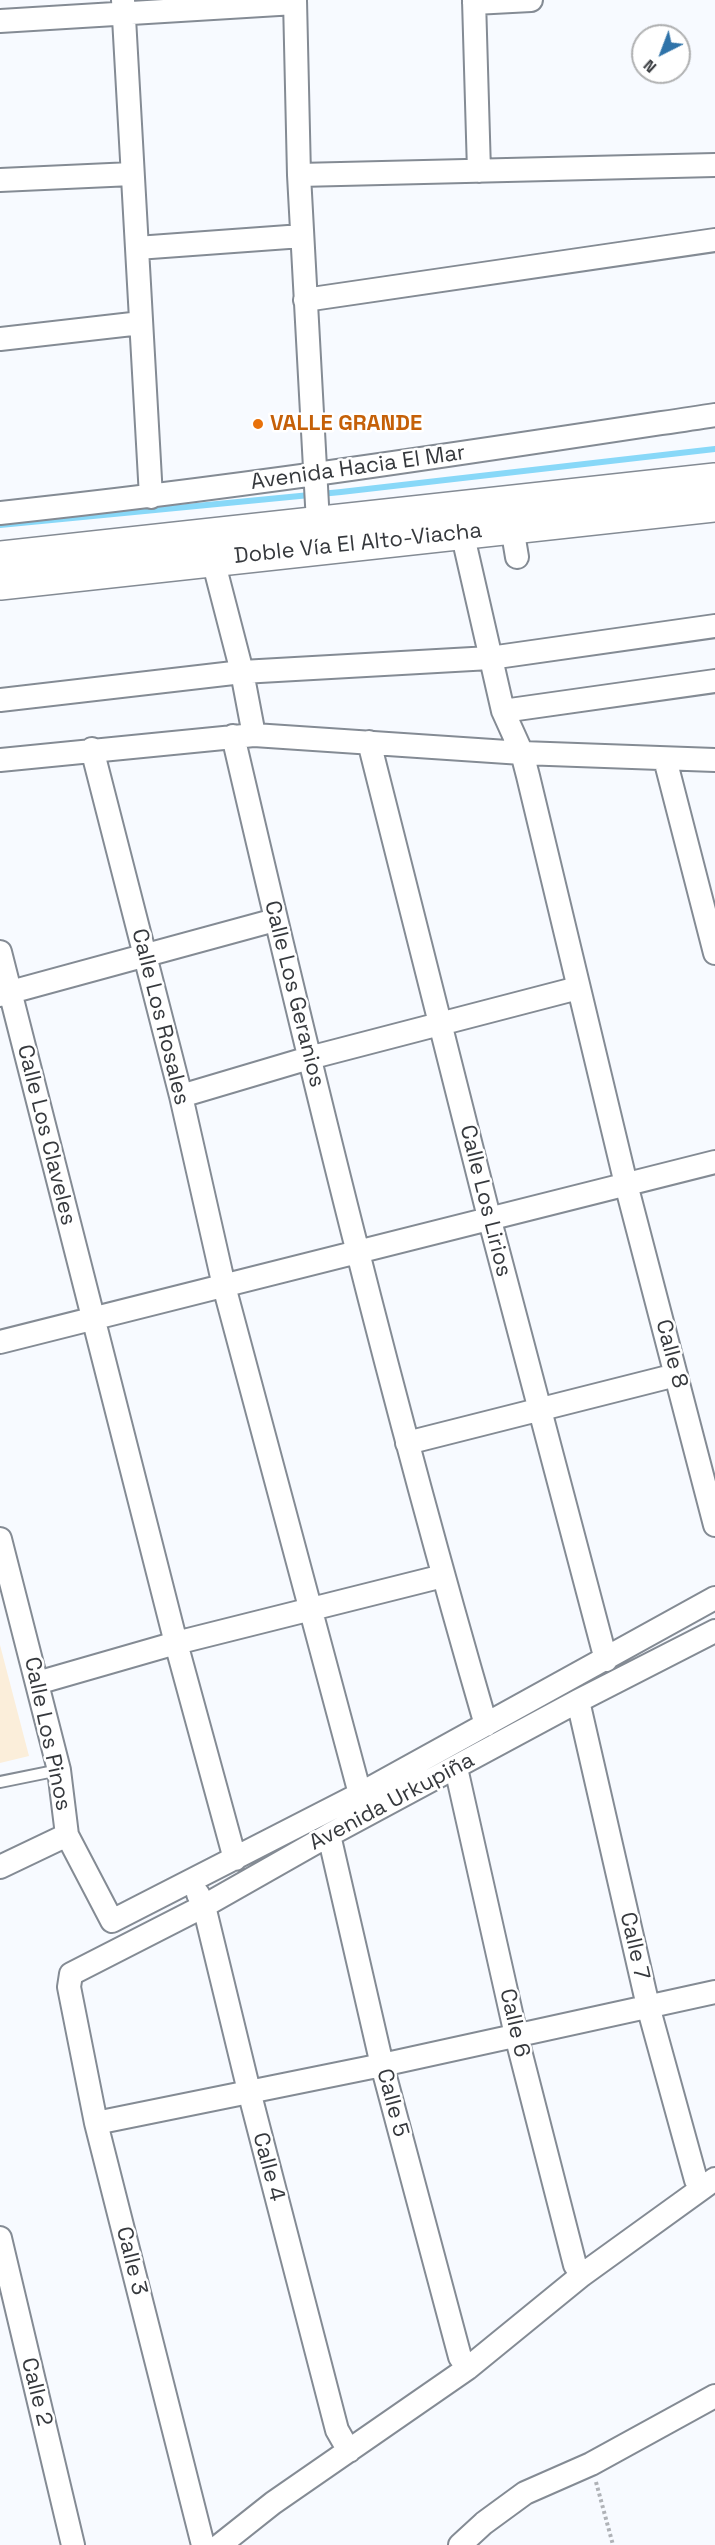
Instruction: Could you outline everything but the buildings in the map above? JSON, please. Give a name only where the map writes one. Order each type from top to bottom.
[{"type":"highway","name":"Doble Vía El Alto-Viacha","points":[[0,558],[317,500],[715,480]]},
{"type":"highway","name":"Doble Vía El Alto-Viacha","points":[[0,583],[462,532],[515,542],[715,505]]},
{"type":"street","points":[[479,171],[474,1],[531,0]]},
{"type":"street","points":[[0,21],[123,7],[295,1],[299,175],[317,500]]},
{"type":"street","points":[[123,7],[151,497]]},
{"type":"street","points":[[299,175],[715,165]]},
{"type":"street","points":[[0,180],[132,174]]},
{"type":"street","points":[[137,248],[302,236]]},
{"type":"street","points":[[305,300],[715,240]]},
{"type":"street","points":[[0,339],[141,323]]},
{"type":"street","name":"Avenida Hacia El Mar","points":[[0,513],[151,497],[317,500],[715,415]]},
{"type":"street","name":"Calle 8","points":[[462,532],[503,711],[522,753],[626,1184],[715,1525]]},
{"type":"street","name":"Calle Los Geranios","points":[[213,560],[242,672],[243,736],[275,920],[407,1443],[486,1725]]},
{"type":"street","points":[[0,700],[242,672],[490,658],[715,626]]},
{"type":"street","points":[[503,711],[715,681]]},
{"type":"street","points":[[0,760],[93,749],[243,736],[522,753],[715,760]]},
{"type":"street","name":"Calle Los Lirios","points":[[369,742],[489,1217],[606,1660]]},
{"type":"street","name":"Calle Los Rosales","points":[[93,749],[181,1096],[224,1286],[360,1794]]},
{"type":"street","points":[[665,759],[715,953]]},
{"type":"street","points":[[5,993],[275,920]]},
{"type":"street","name":"Calle Los Claveles","points":[[0,952],[5,993],[235,1859]]},
{"type":"street","points":[[181,1096],[309,1058],[578,988]]},
{"type":"street","points":[[0,1342],[357,1250],[715,1162]]},
{"type":"street","points":[[407,1443],[676,1375]]},
{"type":"street","name":"Calle Los Pinos","points":[[0,1539],[59,1770],[68,1835],[112,1922],[192,1881]]},
{"type":"street","points":[[37,1683],[176,1643],[443,1576]]},
{"type":"street","points":[[192,1881],[360,1794],[715,1598]]},
{"type":"street","name":"Avenida Urkupiña","points":[[71,1974],[204,1906],[329,1835],[715,1630]]},
{"type":"street","name":"Calle 7","points":[[578,1701],[648,2006],[696,2180],[708,2183]]},
{"type":"street","name":"Calle 6","points":[[456,1768],[516,2035],[574,2265],[582,2276]]},
{"type":"street","points":[[0,1867],[68,1835]]},
{"type":"street","name":"Calle 5","points":[[329,1835],[382,2065],[460,2357],[468,2368]]},
{"type":"street","name":"Calle 4","points":[[192,1881],[204,1906],[249,2091],[337,2430],[349,2451]]},
{"type":"street","name":"Calle 3","points":[[71,1974],[69,1987],[96,2123],[203,2545]]},
{"type":"street","points":[[96,2123],[382,2065],[715,1992]]},
{"type":"street","points":[[220,2545],[468,2368],[582,2276],[708,2183]]},
{"type":"street","name":"Calle 2","points":[[0,2238],[3,2264],[73,2545]]},
{"type":"street","points":[[460,2545],[484,2523],[525,2493],[591,2464],[715,2396]]},
{"type":"lane","points":[[0,1782],[59,1770]]},
{"type":"path","points":[[591,2464],[613,2545]]},
{"type":"shaded area","points":[[0,1645],[29,1756],[0,1763]]},
{"type":"waterway","points":[[0,525],[341,492],[715,449]]},
{"type":"place","name":"VALLE GRANDE","points":[[258,424]]}]
